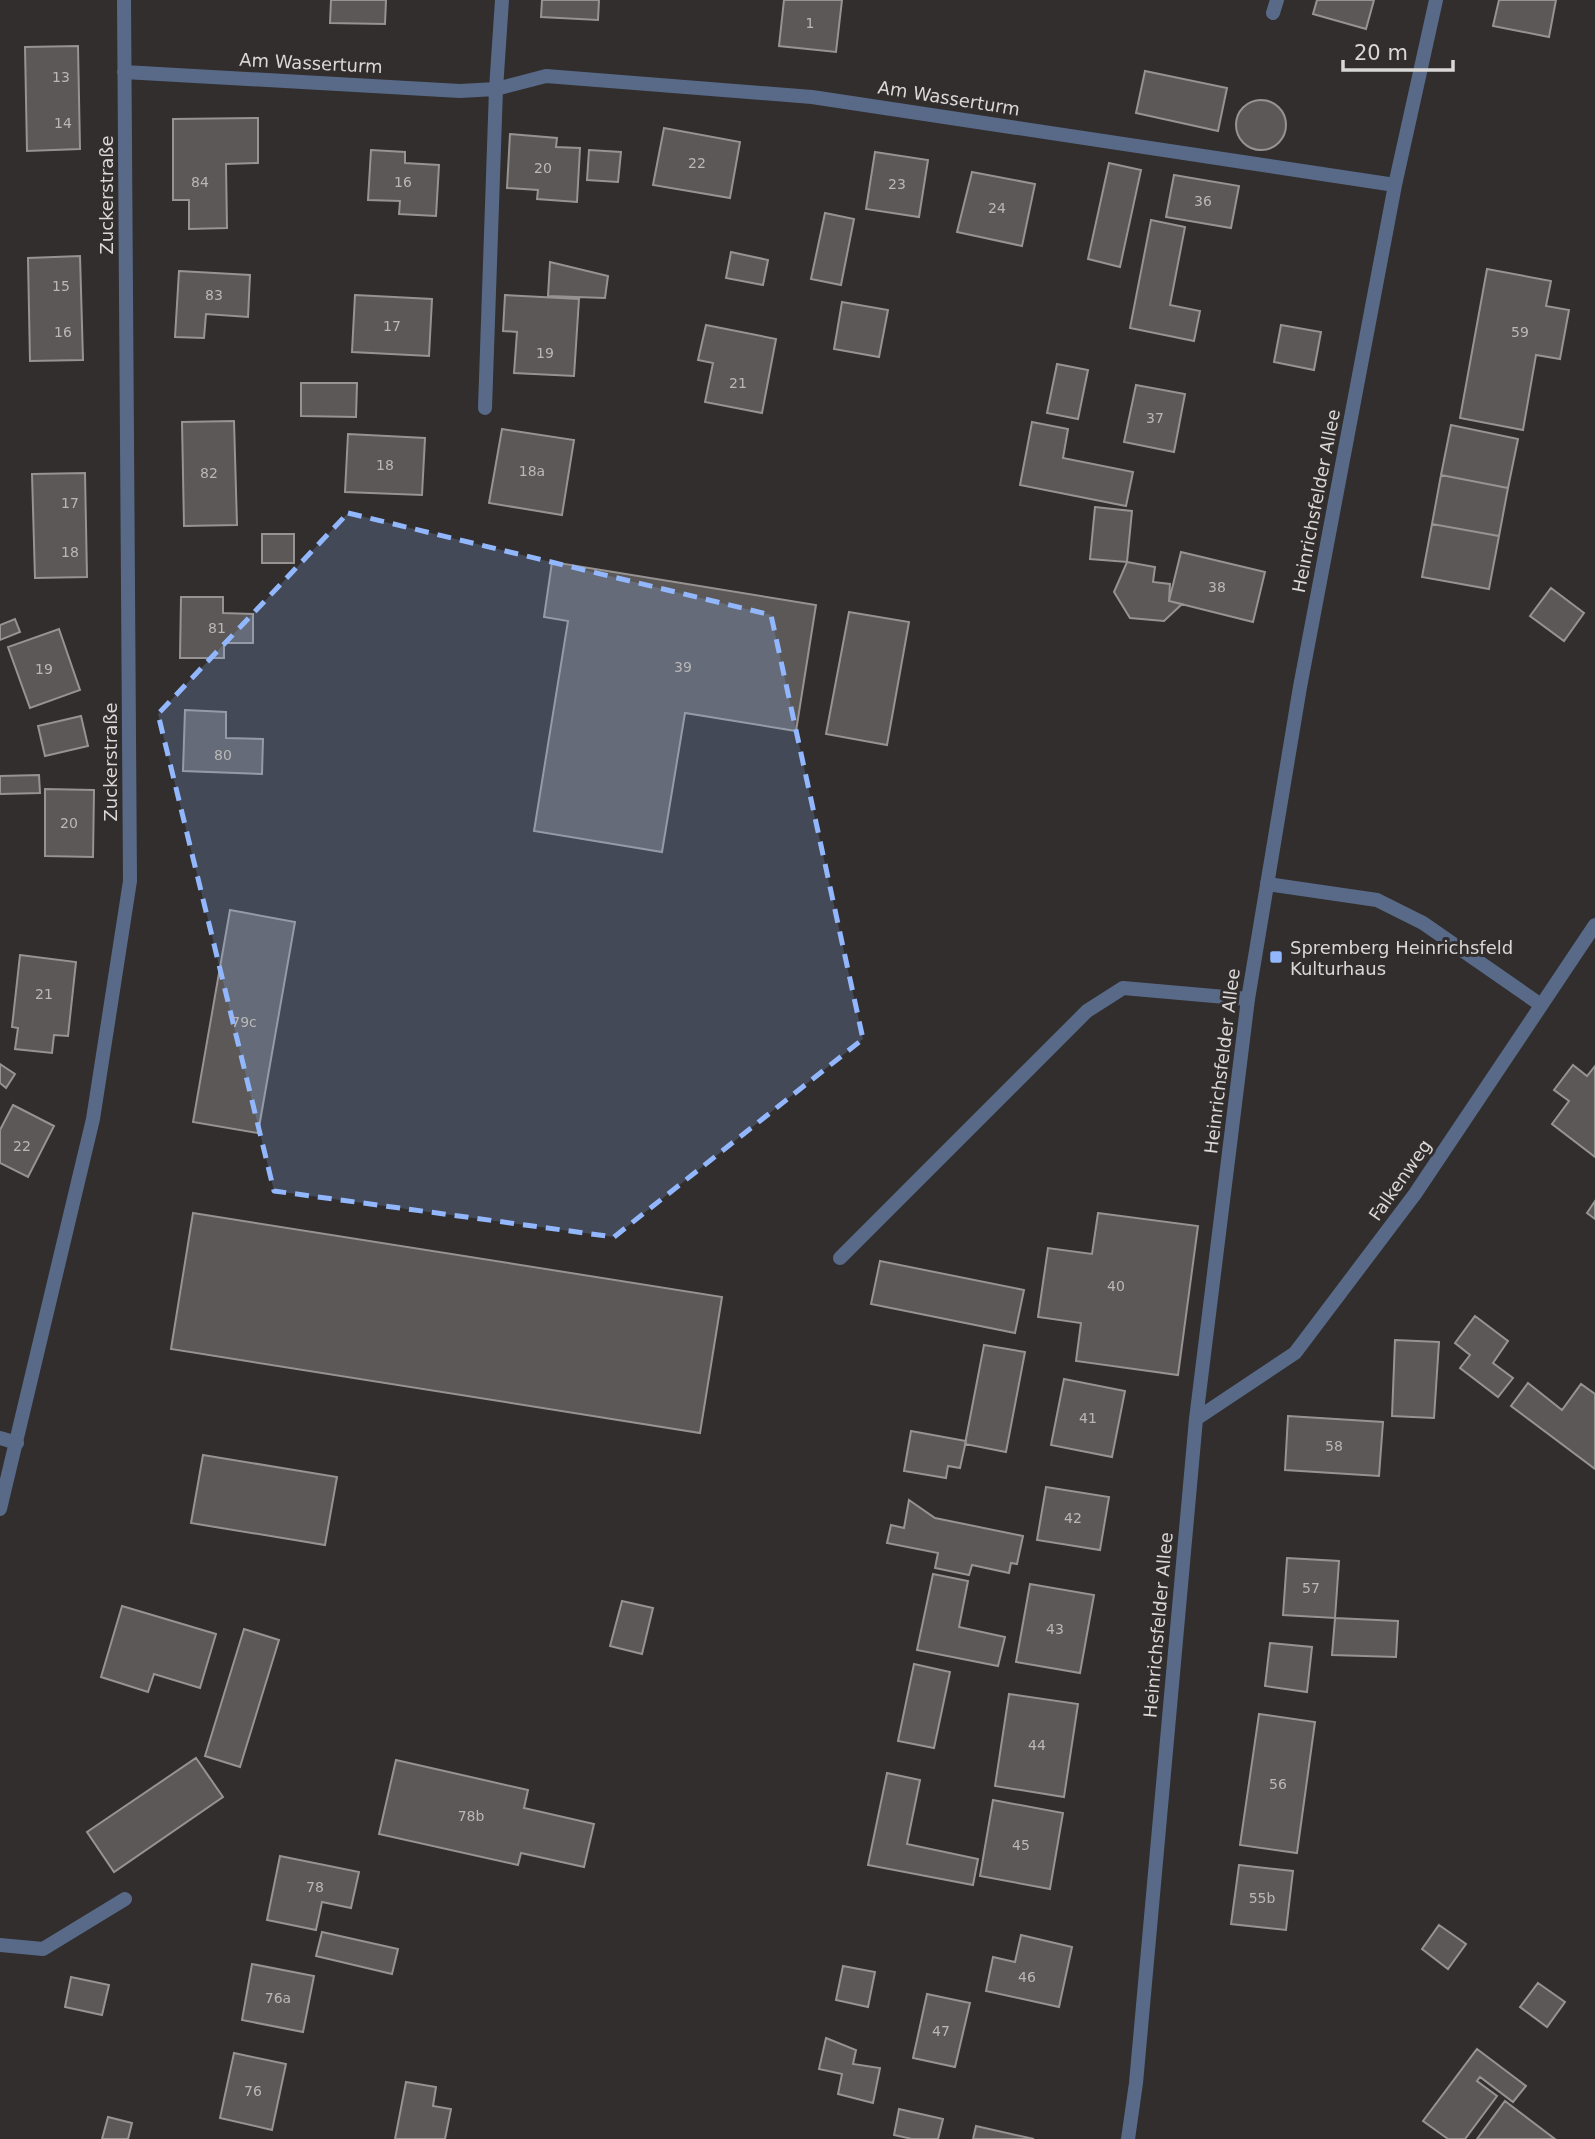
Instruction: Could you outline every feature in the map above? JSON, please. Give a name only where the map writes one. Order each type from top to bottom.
[{"type":"street","name":"Zuckerstraße","points":[[0,1509],[93,1119],[130,881],[124,0]]},
{"type":"street","points":[[485,408],[496,89],[502,0]]},
{"type":"street","name":"Heinrichsfelder Allee","points":[[1128,2139],[1136,2083],[1196,1419],[1248,999],[1300,687],[1395,185],[1436,0]]},
{"type":"street","name":"Am Wasserturm","points":[[124,72],[460,91],[496,89],[546,76],[812,97],[1395,185]]},
{"type":"street","points":[[1267,884],[1377,900],[1423,923],[1542,1005]]},
{"type":"street","name":"Falkenweg","points":[[1196,1419],[1295,1353],[1415,1194],[1595,925]]},
{"type":"street","points":[[840,1258],[1087,1011],[1123,988],[1248,999]]},
{"type":"street","points":[[0,1438],[17,1443]]},
{"type":"street","points":[[0,1945],[43,1949],[125,1899]]},
{"type":"highlighted area","points":[[348,513],[771,615],[863,1039],[614,1237],[274,1191],[158,714]]},
{"type":"building","points":[[331,0],[386,0],[385,24],[330,23]]},
{"type":"building","points":[[542,0],[599,0],[598,20],[541,17]]},
{"type":"building","points":[[784,0],[842,0],[836,52],[779,46]]},
{"type":"building","points":[[1317,0],[1374,0],[1366,29],[1313,14]]},
{"type":"building","points":[[1499,0],[1556,0],[1549,37],[1493,26]]},
{"type":"building","points":[[78,46],[80,149],[27,151],[25,47]]},
{"type":"building","points":[[1145,71],[1227,88],[1218,131],[1136,113]]},
{"type":"building","points":[[1261,100],[1279,107],[1286,125],[1279,143],[1261,150],[1243,143],[1236,125],[1243,107]]},
{"type":"building","points":[[258,118],[258,163],[226,164],[227,228],[189,229],[189,200],[173,200],[173,119]]},
{"type":"building","points":[[664,128],[740,142],[730,198],[653,185]]},
{"type":"building","points":[[510,134],[557,138],[556,147],[580,148],[577,202],[537,199],[538,190],[507,188]]},
{"type":"building","points":[[371,150],[405,152],[405,163],[439,165],[436,216],[399,214],[400,201],[368,200]]},
{"type":"building","points":[[589,150],[621,152],[618,182],[587,180]]},
{"type":"building","points":[[875,152],[928,160],[919,217],[866,209]]},
{"type":"building","points":[[1109,163],[1141,170],[1120,267],[1088,259]]},
{"type":"building","points":[[972,172],[1035,184],[1022,246],[957,232]]},
{"type":"building","points":[[1174,175],[1239,186],[1231,228],[1166,217]]},
{"type":"building","points":[[825,213],[854,219],[841,285],[811,279]]},
{"type":"building","points":[[1151,220],[1185,227],[1170,305],[1200,311],[1194,341],[1130,328]]},
{"type":"building","points":[[731,252],[768,260],[763,285],[726,278]]},
{"type":"building","points":[[80,256],[83,360],[30,361],[28,258]]},
{"type":"building","points":[[550,262],[608,276],[605,298],[548,296]]},
{"type":"building","points":[[1487,269],[1551,281],[1546,306],[1569,310],[1560,359],[1536,355],[1523,430],[1460,418]]},
{"type":"building","points":[[179,271],[250,275],[248,317],[206,314],[204,338],[175,337]]},
{"type":"building","points":[[355,295],[432,299],[429,356],[352,352]]},
{"type":"building","points":[[505,295],[579,299],[574,376],[514,373],[517,332],[503,331]]},
{"type":"building","points":[[842,302],[888,310],[879,357],[834,349]]},
{"type":"building","points":[[706,325],[776,339],[762,413],[705,402],[713,363],[698,360]]},
{"type":"building","points":[[1281,325],[1321,332],[1314,370],[1274,362]]},
{"type":"building","points":[[1057,364],[1088,370],[1078,419],[1047,413]]},
{"type":"building","points":[[301,383],[357,383],[356,417],[301,416]]},
{"type":"building","points":[[1136,385],[1185,394],[1174,452],[1124,442]]},
{"type":"building","points":[[234,421],[237,525],[184,526],[182,422]]},
{"type":"building","points":[[1032,422],[1068,429],[1063,458],[1133,472],[1126,506],[1020,485]]},
{"type":"building","points":[[1451,425],[1518,439],[1508,488],[1441,475]]},
{"type":"building","points":[[502,429],[574,440],[562,515],[489,503]]},
{"type":"building","points":[[348,434],[425,438],[422,495],[345,492]]},
{"type":"building","points":[[85,473],[87,577],[35,578],[32,474]]},
{"type":"building","points":[[1441,475],[1508,488],[1499,536],[1432,524]]},
{"type":"building","points":[[1095,507],[1132,511],[1127,562],[1090,559]]},
{"type":"building","points":[[1432,524],[1499,536],[1489,589],[1422,577]]},
{"type":"building","points":[[262,534],[294,534],[294,563],[262,563]]},
{"type":"building","points":[[1181,552],[1265,572],[1253,622],[1169,601]]},
{"type":"building","points":[[552,562],[816,605],[796,731],[685,713],[662,852],[534,831],[568,621],[544,617]]},
{"type":"building","points":[[1127,562],[1155,567],[1153,582],[1170,584],[1169,601],[1182,604],[1164,621],[1130,618],[1114,592]]},
{"type":"building","points":[[1551,588],[1584,613],[1564,641],[1530,616]]},
{"type":"building","points":[[181,597],[223,597],[223,613],[253,614],[253,643],[224,643],[224,658],[180,658]]},
{"type":"building","points":[[849,612],[909,622],[887,745],[826,734]]},
{"type":"building","points":[[15,619],[20,632],[0,640],[0,625]]},
{"type":"building","points":[[59,629],[80,690],[30,708],[8,647]]},
{"type":"building","points":[[185,710],[226,712],[226,738],[263,739],[262,774],[183,771]]},
{"type":"building","points":[[81,716],[88,746],[45,756],[38,726]]},
{"type":"building","points":[[39,775],[40,793],[0,794],[0,776]]},
{"type":"building","points":[[45,789],[94,790],[93,857],[45,856]]},
{"type":"building","points":[[230,910],[295,922],[258,1133],[193,1122]]},
{"type":"building","points":[[20,955],[76,962],[68,1036],[54,1035],[52,1053],[15,1049],[18,1028],[12,1027]]},
{"type":"building","points":[[0,1064],[15,1074],[6,1088],[0,1083]]},
{"type":"building","points":[[1573,1065],[1587,1076],[1595,1066],[1595,1157],[1552,1124],[1569,1101],[1554,1090]]},
{"type":"building","points":[[13,1105],[54,1126],[28,1177],[0,1163],[0,1130]]},
{"type":"building","points":[[1595,1201],[1595,1219],[1587,1213]]},
{"type":"building","points":[[193,1213],[722,1297],[700,1433],[171,1349]]},
{"type":"building","points":[[1098,1213],[1198,1226],[1178,1375],[1076,1361],[1081,1323],[1038,1317],[1048,1248],[1092,1254]]},
{"type":"building","points":[[880,1261],[1024,1290],[1015,1333],[871,1304]]},
{"type":"building","points":[[1475,1316],[1508,1341],[1493,1363],[1513,1378],[1498,1397],[1460,1368],[1470,1355],[1455,1343]]},
{"type":"building","points":[[1395,1340],[1439,1342],[1434,1418],[1392,1416]]},
{"type":"building","points":[[984,1345],[1025,1352],[1006,1452],[965,1444]]},
{"type":"building","points":[[1064,1379],[1125,1391],[1112,1457],[1051,1445]]},
{"type":"building","points":[[1528,1383],[1562,1410],[1581,1384],[1595,1394],[1595,1469],[1511,1406]]},
{"type":"building","points":[[1288,1416],[1383,1422],[1379,1476],[1285,1470]]},
{"type":"building","points":[[911,1431],[966,1441],[960,1468],[948,1466],[946,1478],[904,1471]]},
{"type":"building","points":[[203,1455],[337,1477],[325,1545],[191,1523]]},
{"type":"building","points":[[1046,1487],[1109,1497],[1100,1550],[1037,1540]]},
{"type":"building","points":[[909,1500],[935,1518],[1023,1536],[1017,1564],[1011,1563],[1009,1573],[972,1565],[969,1575],[935,1568],[938,1553],[887,1543],[891,1525],[904,1528]]},
{"type":"building","points":[[1287,1558],[1339,1561],[1335,1618],[1283,1615]]},
{"type":"building","points":[[933,1574],[968,1581],[959,1627],[1005,1637],[998,1666],[917,1650]]},
{"type":"building","points":[[1030,1584],[1094,1595],[1080,1673],[1016,1662]]},
{"type":"building","points":[[622,1601],[653,1608],[642,1654],[610,1646]]},
{"type":"building","points":[[122,1606],[216,1634],[200,1688],[154,1674],[148,1692],[101,1677]]},
{"type":"building","points":[[1335,1618],[1398,1621],[1396,1657],[1332,1655]]},
{"type":"building","points":[[244,1629],[279,1640],[240,1767],[205,1756]]},
{"type":"building","points":[[1270,1643],[1312,1647],[1307,1692],[1265,1686]]},
{"type":"building","points":[[914,1664],[950,1672],[934,1748],[898,1741]]},
{"type":"building","points":[[1009,1694],[1078,1704],[1064,1797],[995,1786]]},
{"type":"building","points":[[1259,1714],[1315,1722],[1297,1853],[1240,1845]]},
{"type":"building","points":[[196,1758],[223,1797],[114,1872],[87,1832]]},
{"type":"building","points":[[396,1760],[528,1790],[524,1808],[594,1824],[584,1867],[521,1853],[518,1865],[379,1834]]},
{"type":"building","points":[[887,1773],[920,1780],[907,1844],[978,1859],[973,1885],[868,1865]]},
{"type":"building","points":[[993,1800],[1063,1813],[1050,1889],[980,1876]]},
{"type":"building","points":[[280,1856],[359,1872],[351,1908],[322,1902],[316,1930],[267,1920]]},
{"type":"building","points":[[1239,1865],[1293,1871],[1286,1930],[1231,1924]]},
{"type":"building","points":[[1439,1925],[1466,1944],[1448,1969],[1422,1949]]},
{"type":"building","points":[[322,1932],[398,1949],[392,1974],[316,1956]]},
{"type":"building","points":[[1021,1935],[1072,1947],[1059,2007],[986,1991],[993,1957],[1015,1962]]},
{"type":"building","points":[[252,1964],[314,1976],[303,2032],[242,2020]]},
{"type":"building","points":[[843,1966],[875,1972],[868,2007],[836,2000]]},
{"type":"building","points":[[71,1977],[109,1985],[102,2015],[65,2007]]},
{"type":"building","points":[[1538,1983],[1565,2002],[1547,2027],[1520,2007]]},
{"type":"building","points":[[927,1994],[970,2003],[955,2067],[913,2058]]},
{"type":"building","points":[[826,2038],[856,2050],[853,2064],[880,2068],[873,2103],[838,2094],[842,2074],[819,2069]]},
{"type":"building","points":[[1477,2049],[1526,2086],[1513,2102],[1480,2077],[1477,2081],[1497,2096],[1465,2139],[1448,2139],[1423,2121]]},
{"type":"building","points":[[234,2053],[286,2064],[272,2130],[220,2118]]},
{"type":"building","points":[[406,2082],[436,2087],[433,2106],[451,2109],[445,2139],[395,2139]]},
{"type":"building","points":[[1505,2101],[1555,2139],[1477,2139]]},
{"type":"building","points":[[899,2109],[943,2119],[938,2139],[912,2139],[894,2135]]},
{"type":"building","points":[[108,2117],[132,2123],[128,2139],[102,2139]]},
{"type":"building","points":[[976,2126],[1034,2139],[973,2139]]},
{"type":"place","name":"Spremberg Heinrichsfeld Kulturhaus","points":[[1276,957]]}]
